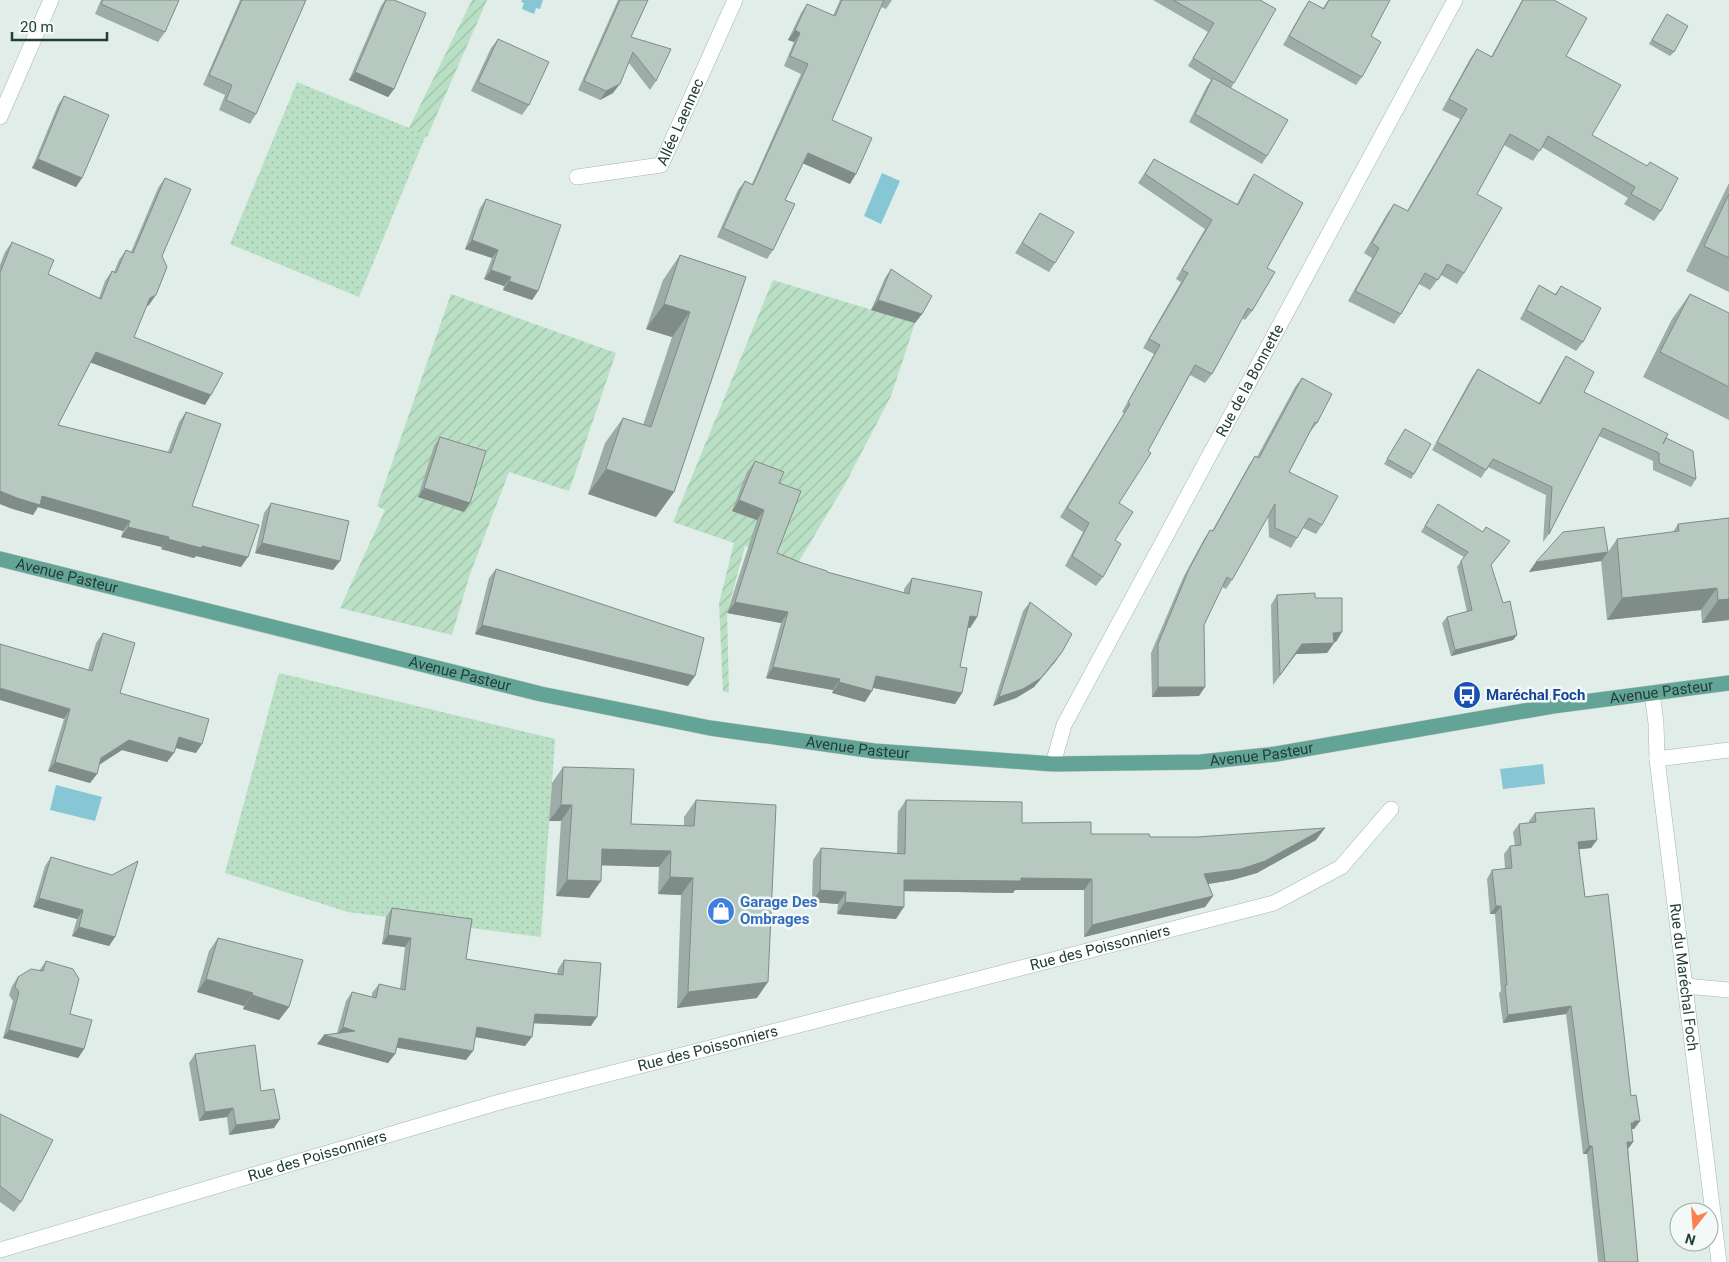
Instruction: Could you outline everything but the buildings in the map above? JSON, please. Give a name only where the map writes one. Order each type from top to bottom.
[{"type":"main road","name":"Avenue Pasteur","points":[[0,558],[541,694],[710,728],[874,751],[1053,764],[1201,762],[1276,754],[1544,707],[1729,683]]},
{"type":"street","points":[[0,117],[51,0]]},
{"type":"street","name":"Allée Laennec","points":[[577,177],[661,166],[735,0]]},
{"type":"street","name":"Rue de la Bonnette","points":[[1053,764],[1064,725],[1455,0]]},
{"type":"street","name":"Rue du Maréchal Foch","points":[[1652,693],[1656,723],[1656,759],[1719,1262]]},
{"type":"street","points":[[1656,759],[1729,750]]},
{"type":"street","name":"Rue des Poissonniers","points":[[0,1250],[503,1101],[1274,903],[1341,867],[1391,809]]},
{"type":"street","points":[[1685,986],[1729,990]]},
{"type":"green space","points":[[472,0],[487,0],[427,137],[409,128]]},
{"type":"green space","points":[[297,82],[426,135],[359,297],[230,244]]},
{"type":"green space","points":[[773,280],[915,323],[891,396],[844,486],[798,563],[745,546],[727,613],[729,693],[723,691],[719,603],[734,543],[673,522]]},
{"type":"green space","points":[[451,294],[616,353],[569,491],[509,472],[470,574],[452,635],[340,608],[385,510],[377,506]]},
{"type":"green space","points":[[279,673],[555,739],[541,937],[348,912],[225,873]]},
{"type":"water","points":[[522,0],[543,0],[540,9],[536,8],[534,14],[522,9],[524,3],[521,2]]},
{"type":"water","points":[[882,173],[900,181],[881,224],[864,216]]},
{"type":"water","points":[[1543,764],[1545,784],[1503,789],[1500,769]]},
{"type":"water","points":[[56,785],[102,797],[95,821],[50,810]]},
{"type":"place","name":"Maréchal Foch","points":[[1467,695]]},
{"type":"place","name":"Garage Des Ombrages","points":[[721,911]]}]
